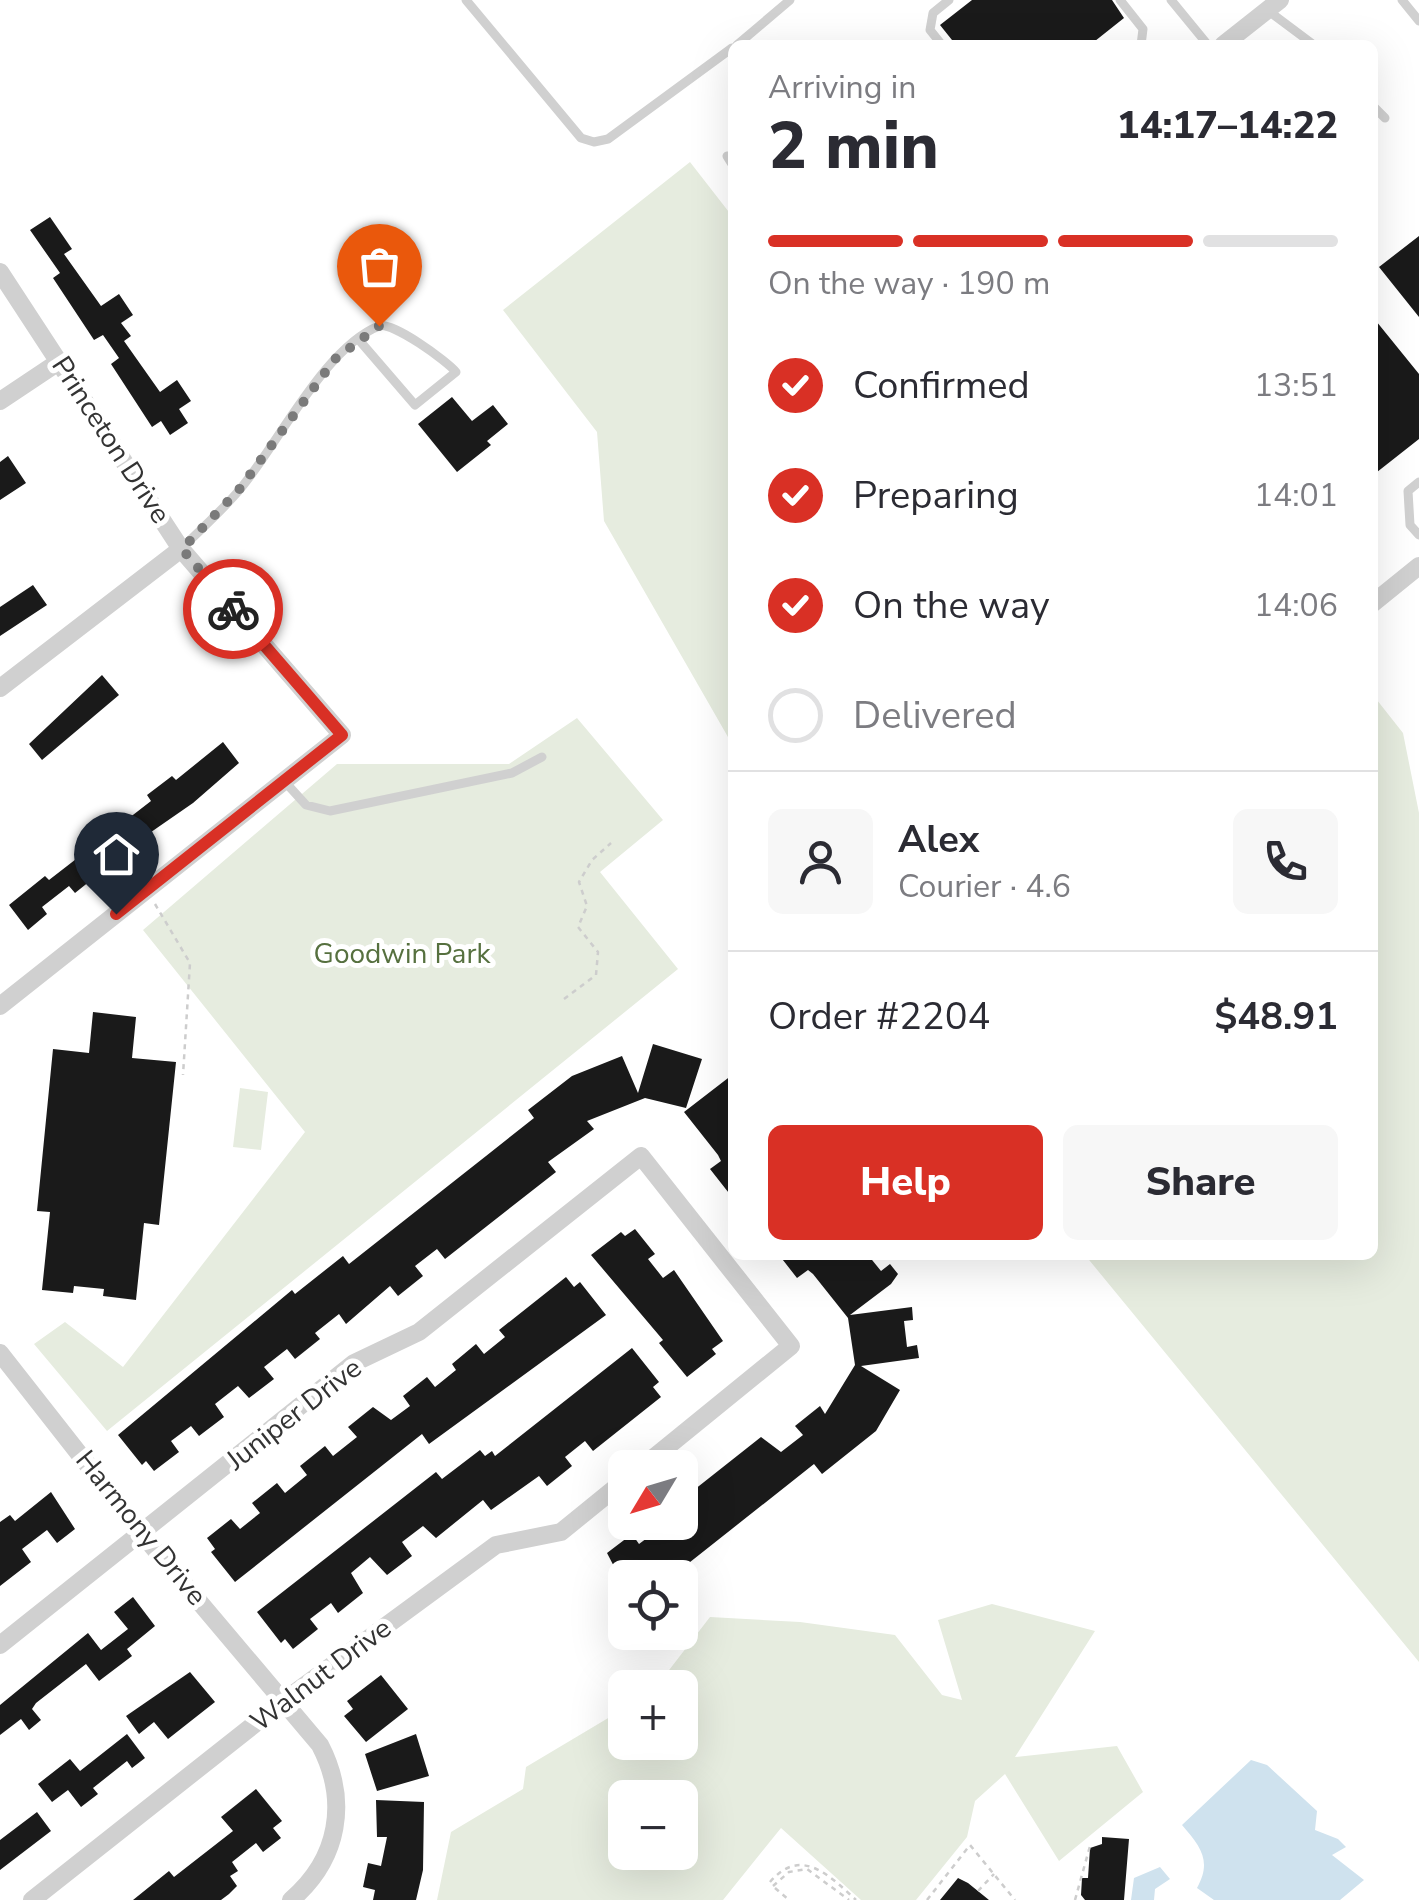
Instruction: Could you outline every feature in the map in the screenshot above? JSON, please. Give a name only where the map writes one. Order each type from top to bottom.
[{"type":"street","points":[[1229,40],[1274,5]]},
{"type":"street","name":"Princeton Drive","points":[[0,272],[182,549],[342,735],[286,784]]},
{"type":"street","points":[[0,401],[60,361]]},
{"type":"street","points":[[0,688],[182,549]]},
{"type":"street","points":[[1378,599],[1419,566]]},
{"type":"street","points":[[0,1006],[286,784]]},
{"type":"street","name":"Juniper Drive","points":[[0,1645],[354,1364],[419,1332],[641,1156],[790,1346],[662,1450]]},
{"type":"street","name":"Harmony Drive","points":[[1,1356],[142,1534],[285,1700],[331,1765],[338,1814],[325,1859],[314,1880],[291,1900]]},
{"type":"street","name":"Walnut Drive","points":[[32,1900],[285,1700],[496,1546],[560,1532],[608,1494]]},
{"type":"lane","points":[[466,0],[581,138],[594,142],[608,139],[728,52]]},
{"type":"lane","points":[[743,40],[790,0]]},
{"type":"lane","points":[[938,40],[930,30],[932,13],[949,0]]},
{"type":"lane","points":[[1120,0],[1142,30],[1142,40]]},
{"type":"lane","points":[[1171,0],[1204,40]]},
{"type":"lane","points":[[1402,0],[1419,21]]},
{"type":"lane","points":[[1274,5],[1309,40]]},
{"type":"lane","points":[[1378,111],[1385,118]]},
{"type":"lane","points":[[182,549],[238,491],[335,359],[359,340],[386,324],[456,372],[415,405],[359,340]]},
{"type":"lane","points":[[1419,482],[1408,491],[1410,525],[1419,535]]},
{"type":"lane","points":[[286,784],[306,805],[330,811],[512,773],[542,757]]},
{"type":"path","points":[[564,999],[596,974],[598,952],[578,927],[586,906],[579,882],[592,860],[612,844]]},
{"type":"path","points":[[145,890],[175,931],[190,963],[183,1075]]},
{"type":"path","points":[[926,1900],[970,1845],[1016,1900]]},
{"type":"path","points":[[1075,1900],[1090,1846]]},
{"type":"path","points":[[769,1884],[785,1868],[807,1864],[826,1873],[856,1900]]},
{"type":"path","points":[[769,1884],[789,1872],[808,1869],[849,1900]]},
{"type":"path","points":[[978,1891],[994,1874]]},
{"type":"path","points":[[769,1884],[789,1900]]},
{"type":"green space","points":[[690,162],[728,211],[728,737],[604,521],[597,432],[503,310]]},
{"type":"green space","points":[[1378,701],[1403,733],[1419,813],[1419,1662],[1089,1260],[1378,1260]]},
{"type":"green space","name":"Goodwin Park","points":[[577,718],[663,820],[600,872],[678,969],[107,1431],[34,1344],[65,1322],[123,1367],[305,1132],[143,930],[337,764],[509,764]]},
{"type":"green space","points":[[240,1088],[268,1092],[261,1150],[233,1147]]},
{"type":"green space","points":[[992,1604],[1095,1631],[1015,1757],[1117,1746],[1143,1792],[1059,1861],[1005,1774],[975,1801],[967,1837],[916,1900],[861,1900],[781,1828],[723,1900],[437,1900],[451,1832],[523,1789],[526,1767],[608,1718],[608,1760],[698,1760],[698,1670],[669,1670],[685,1650],[698,1650],[698,1633],[710,1617],[800,1622],[895,1635],[942,1695],[962,1700],[938,1620]]},
{"type":"water","points":[[1251,1760],[1267,1765],[1317,1811],[1315,1830],[1338,1839],[1346,1847],[1332,1855],[1364,1880],[1340,1900],[1214,1900],[1197,1888],[1204,1862],[1182,1825]]},
{"type":"water","points":[[1160,1867],[1170,1879],[1155,1889],[1154,1900],[1131,1900],[1134,1878]]},
{"type":"building","points":[[972,0],[1112,0],[1124,18],[1096,40],[952,40],[940,25]]},
{"type":"building","points":[[50,217],[72,249],[64,254],[101,306],[119,294],[133,315],[121,323],[131,336],[124,341],[160,392],[177,380],[191,401],[179,409],[188,423],[170,435],[161,421],[152,427],[111,364],[119,358],[103,335],[94,340],[53,278],[60,273],[30,230]]},
{"type":"building","points":[[1419,236],[1419,317],[1379,267]]},
{"type":"building","points":[[1378,323],[1419,374],[1419,439],[1378,471]]},
{"type":"building","points":[[452,397],[472,421],[493,405],[508,424],[487,441],[491,445],[457,472],[418,424]]},
{"type":"building","points":[[8,456],[26,483],[0,500],[0,462]]},
{"type":"building","points":[[33,585],[47,605],[0,636],[0,607]]},
{"type":"building","points":[[102,675],[119,695],[42,760],[29,744]]},
{"type":"building","points":[[223,742],[239,763],[193,803],[102,866],[105,869],[75,893],[69,886],[42,907],[47,914],[28,930],[9,905],[45,876],[49,880],[151,801],[147,795],[172,776],[176,780]]},
{"type":"building","points":[[93,1012],[136,1017],[132,1058],[176,1062],[159,1225],[144,1223],[136,1300],[103,1296],[104,1289],[74,1286],[73,1293],[42,1290],[50,1212],[37,1211],[53,1049],[89,1053]]},
{"type":"building","points":[[653,1044],[702,1059],[686,1108],[645,1098],[587,1121],[594,1129],[548,1162],[556,1172],[445,1259],[437,1249],[415,1266],[423,1276],[398,1296],[390,1286],[346,1324],[339,1314],[315,1333],[320,1339],[295,1359],[287,1349],[264,1367],[274,1379],[249,1398],[238,1386],[215,1404],[224,1417],[199,1436],[191,1426],[171,1441],[179,1452],[154,1471],[146,1461],[142,1465],[118,1435],[292,1290],[295,1294],[343,1256],[349,1264],[486,1156],[534,1118],[528,1110],[572,1076],[622,1056],[638,1093]]},
{"type":"building","points":[[728,1078],[728,1192],[710,1169],[721,1161],[718,1155],[684,1112]]},
{"type":"building","points":[[635,1229],[655,1254],[648,1259],[663,1278],[674,1270],[723,1341],[712,1349],[716,1354],[687,1377],[659,1343],[663,1340],[591,1255],[621,1232],[625,1236]]},
{"type":"building","points":[[783,1260],[872,1260],[881,1271],[890,1264],[898,1274],[891,1284],[850,1315],[912,1307],[913,1320],[904,1321],[907,1347],[917,1345],[919,1358],[861,1366],[900,1390],[876,1431],[822,1474],[814,1464],[693,1560],[611,1560],[607,1553],[624,1540],[636,1540],[639,1544],[644,1540],[698,1540],[698,1487],[761,1437],[781,1452],[803,1435],[795,1426],[820,1406],[825,1414],[855,1365],[848,1318],[808,1270],[797,1278]]},
{"type":"building","points":[[566,1277],[574,1287],[580,1282],[606,1315],[429,1444],[422,1434],[235,1582],[211,1552],[215,1549],[207,1538],[231,1519],[240,1529],[260,1513],[252,1503],[277,1483],[285,1493],[307,1475],[300,1466],[325,1446],[333,1456],[357,1437],[348,1427],[373,1407],[391,1420],[410,1406],[403,1396],[427,1377],[435,1387],[456,1370],[452,1364],[476,1344],[484,1354],[505,1337],[499,1330]]},
{"type":"building","points":[[632,1348],[659,1382],[653,1387],[661,1397],[593,1451],[585,1441],[565,1457],[572,1466],[547,1486],[539,1476],[491,1510],[483,1500],[436,1538],[423,1526],[402,1542],[412,1556],[387,1575],[370,1557],[351,1573],[363,1593],[338,1613],[331,1603],[310,1619],[318,1629],[293,1649],[285,1639],[281,1643],[257,1612],[436,1472],[442,1479],[480,1450],[485,1456],[492,1451],[495,1456]]},
{"type":"building","points":[[51,1492],[75,1529],[57,1543],[47,1530],[22,1549],[31,1562],[0,1586],[0,1522],[10,1515],[15,1521]]},
{"type":"building","points":[[133,1597],[155,1626],[127,1649],[132,1656],[99,1681],[86,1664],[36,1703],[32,1709],[41,1720],[29,1730],[21,1719],[0,1735],[0,1705],[88,1633],[101,1650],[128,1629],[114,1612]]},
{"type":"building","points":[[190,1672],[215,1702],[168,1739],[154,1722],[139,1734],[126,1716]]},
{"type":"building","points":[[381,1675],[408,1709],[366,1742],[344,1716],[353,1709],[347,1701]]},
{"type":"building","points":[[127,1734],[145,1758],[132,1768],[127,1761],[93,1788],[98,1794],[81,1807],[68,1790],[52,1802],[38,1784],[70,1759],[80,1771]]},
{"type":"building","points":[[416,1734],[429,1776],[377,1791],[365,1754]]},
{"type":"building","points":[[256,1789],[282,1821],[273,1828],[281,1838],[263,1852],[256,1843],[232,1862],[238,1871],[230,1876],[237,1886],[229,1894],[221,1900],[133,1900],[169,1871],[174,1877],[233,1831],[221,1817]]},
{"type":"building","points":[[376,1800],[424,1802],[423,1870],[416,1900],[373,1900],[375,1890],[363,1887],[368,1863],[381,1866],[387,1837],[377,1837]]},
{"type":"building","points":[[37,1812],[51,1831],[0,1870],[0,1840]]},
{"type":"building","points":[[1102,1837],[1129,1839],[1124,1900],[1085,1900],[1081,1895],[1082,1878],[1088,1878],[1090,1848],[1102,1844]]},
{"type":"building","points":[[958,1878],[968,1883],[989,1900],[940,1900]]},
{"type":"way so far","points":[[233,609],[182,549],[238,491],[335,359],[379,326]]},
{"type":"route","points":[[116,914],[286,784],[342,735],[233,609]]}]
